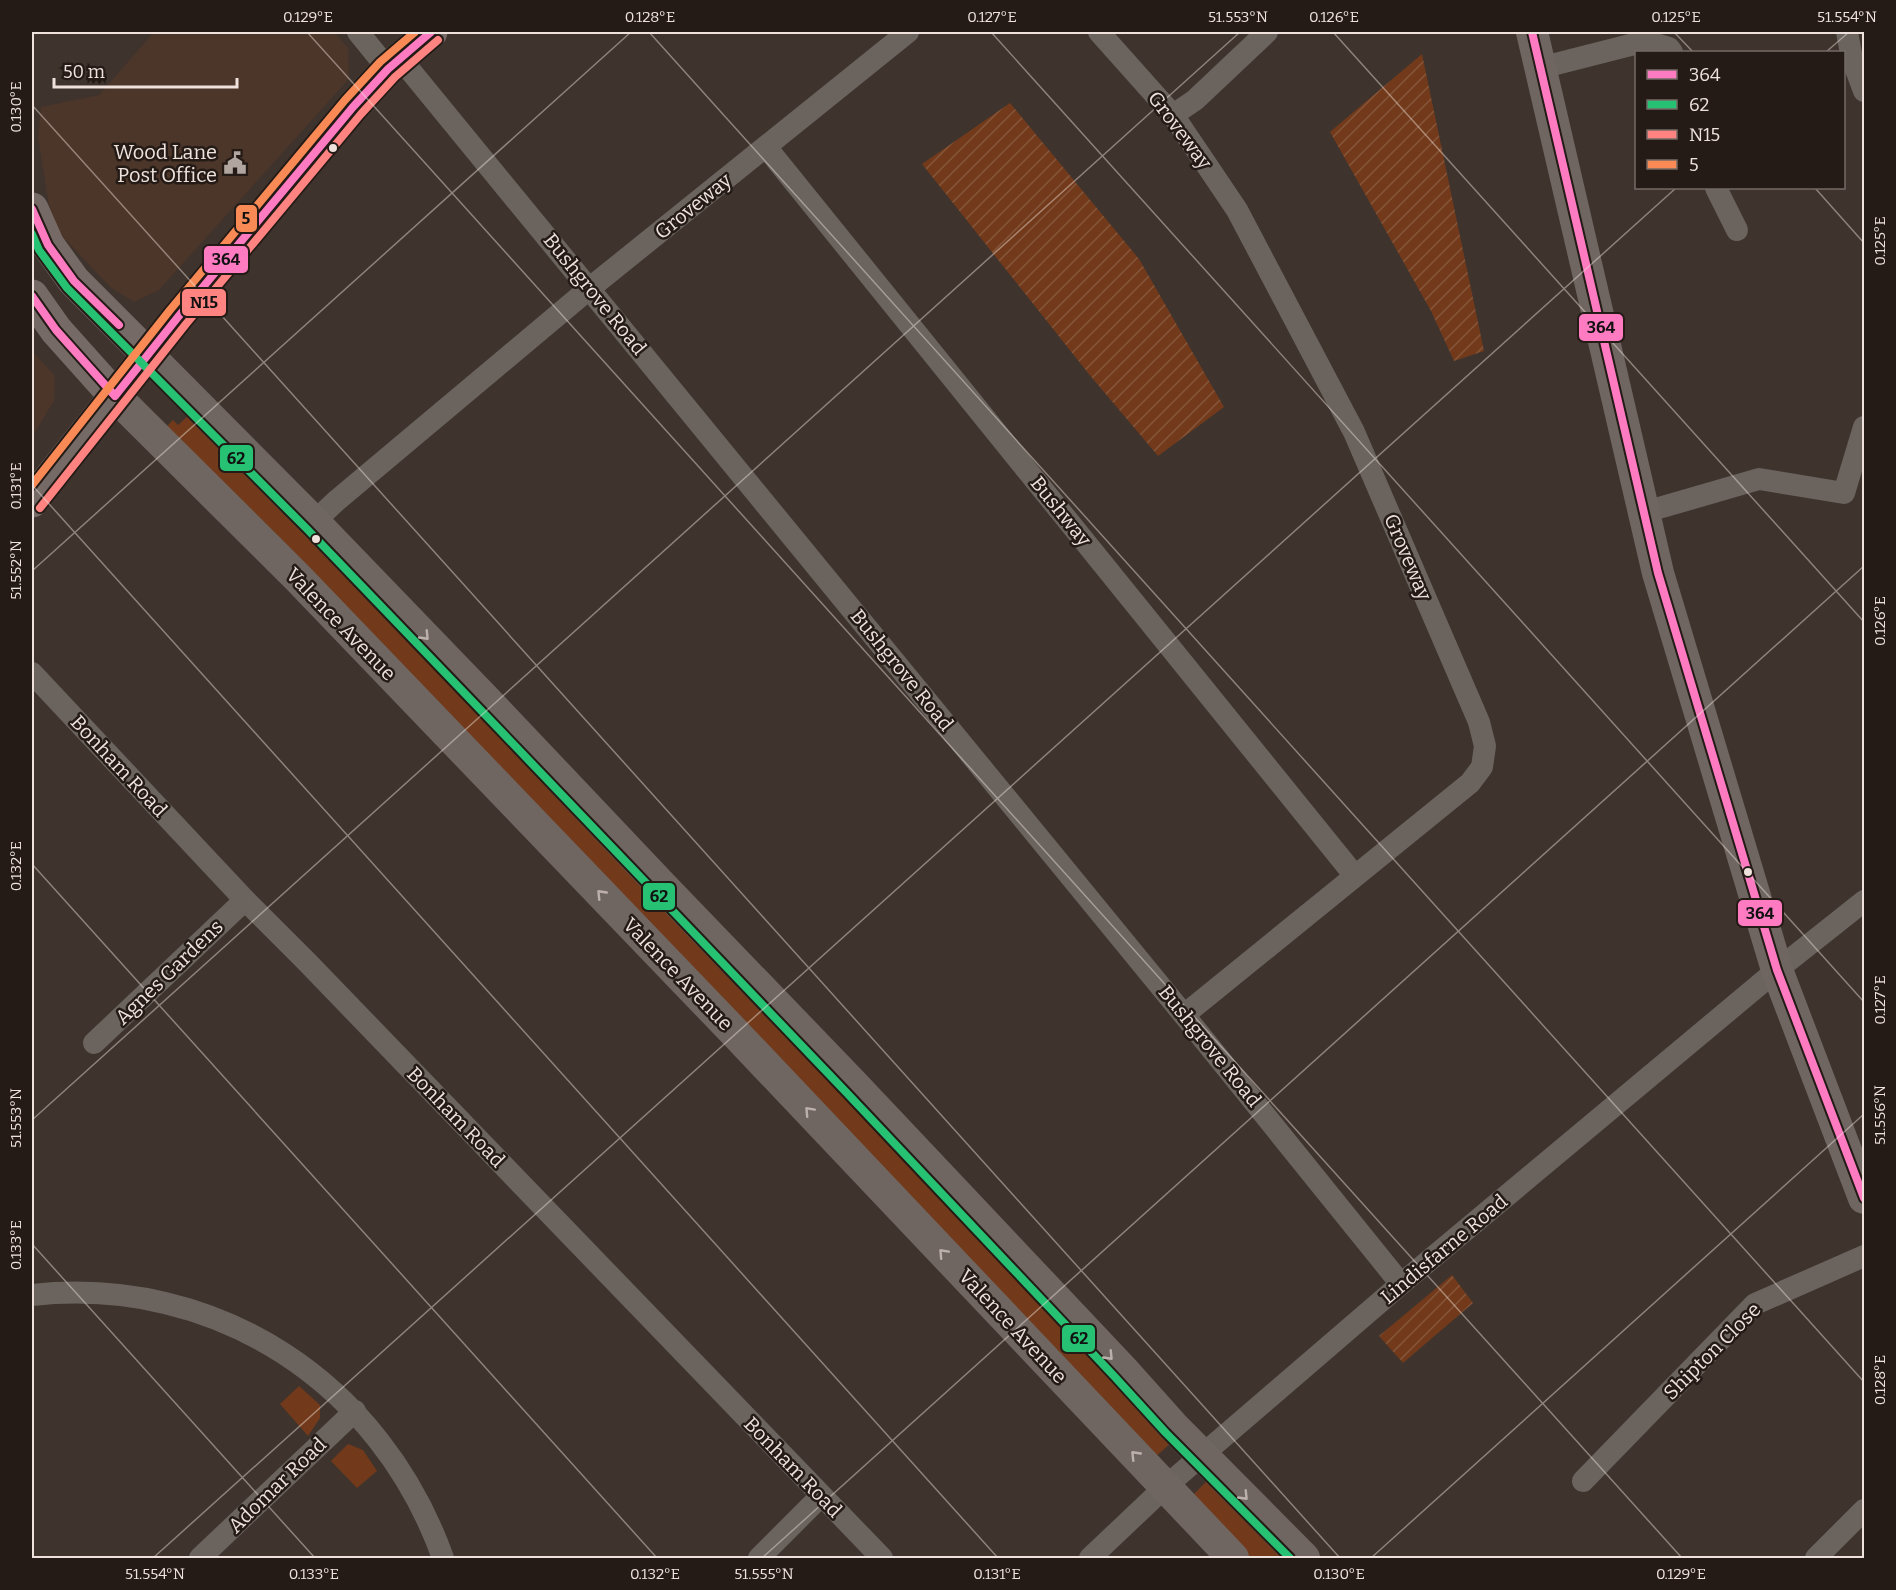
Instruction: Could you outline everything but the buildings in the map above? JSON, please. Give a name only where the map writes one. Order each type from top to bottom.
[{"type":"main road","points":[[32,501],[148,355],[353,107],[394,64],[431,32]]},
{"type":"main road","points":[[32,209],[48,245],[74,281],[148,355]]},
{"type":"main road","points":[[32,296],[56,330],[116,396]]},
{"type":"street","name":"Bushgrove Road","points":[[358,32],[394,64],[590,288],[1401,1284]]},
{"type":"street","name":"Groveway","points":[[314,522],[590,288],[908,32]]},
{"type":"street","name":"Groveway","points":[[1099,32],[1173,116],[1237,210],[1354,432],[1479,722],[1485,746],[1482,767],[1470,783],[1184,1015]]},
{"type":"street","points":[[1173,116],[1194,100],[1267,32]]},
{"type":"street","points":[[1532,32],[1658,573],[1777,970],[1864,1198]]},
{"type":"street","points":[[1847,32],[1852,59],[1864,91]]},
{"type":"street","points":[[1540,68],[1646,40],[1669,48],[1671,51]]},
{"type":"street","name":"Bushway","points":[[766,147],[1355,876]]},
{"type":"street","points":[[1716,189],[1737,230]]},
{"type":"street","points":[[148,355],[314,522],[853,1084],[1173,1426],[1304,1558]]},
{"type":"street","name":"Valence Avenue","points":[[116,396],[313,595],[737,1035],[1233,1558]]},
{"type":"street","points":[[1645,512],[1759,479],[1844,493],[1864,427]]},
{"type":"street","name":"Bonham Road","points":[[32,674],[245,900],[882,1558]]},
{"type":"street","name":"Agnes Gardens","points":[[94,1044],[245,900]]},
{"type":"street","name":"Lindisfarne Road","points":[[1090,1558],[1165,1487],[1401,1284],[1777,970],[1864,901]]},
{"type":"street","name":"Shipton Close","points":[[1583,1481],[1755,1304],[1864,1256]]},
{"type":"street","points":[[32,1295],[57,1292],[104,1293],[151,1300],[196,1312],[240,1329],[281,1352],[320,1380],[355,1412],[386,1447],[433,1529],[443,1558]]},
{"type":"street","name":"Adomar Road","points":[[200,1558],[355,1412]]},
{"type":"street","points":[[759,1558],[821,1496]]},
{"type":"street","points":[[1816,1558],[1864,1510]]},
{"type":"shaded area","points":[[154,32],[334,32],[348,48],[349,79],[159,290],[134,302],[110,287],[52,225],[38,137],[41,107],[99,95]]},
{"type":"shaded area","points":[[1422,54],[1484,351],[1454,361],[1431,311],[1330,132]]},
{"type":"shaded area","points":[[1010,103],[1139,259],[1224,407],[1158,456],[1088,373],[922,164]]},
{"type":"shaded area","points":[[32,351],[55,376],[54,401],[32,437]]},
{"type":"shaded area","points":[[190,414],[1173,1441],[1151,1461],[163,430],[173,420],[178,425]]},
{"type":"shaded area","points":[[1452,1275],[1473,1303],[1403,1363],[1379,1336]]},
{"type":"shaded area","points":[[299,1386],[320,1405],[320,1418],[308,1436],[280,1404]]},
{"type":"shaded area","points":[[348,1444],[363,1450],[377,1471],[357,1488],[331,1461]]},
{"type":"shaded area","points":[[1210,1478],[1288,1558],[1245,1558],[1189,1499]]},
{"type":"transit line","name":"5","points":[[32,485],[170,310],[345,100],[380,62],[415,32]]},
{"type":"transit line","name":"364","points":[[32,296],[56,330],[115,396],[353,107],[388,69],[431,32]]},
{"type":"transit line","name":"364","points":[[1532,32],[1658,573],[1777,970],[1864,1198]]},
{"type":"transit line","name":"N15","points":[[40,508],[186,324],[361,114],[395,77],[438,40]]},
{"type":"transit line","name":"364","points":[[32,209],[48,245],[74,281],[119,325]]},
{"type":"transit line","name":"62","points":[[32,234],[39,250],[67,288],[307,529],[845,1091],[1166,1433],[1290,1558]]},
{"type":"place","name":"Wood Lane Post Office","points":[[235,163]]}]
